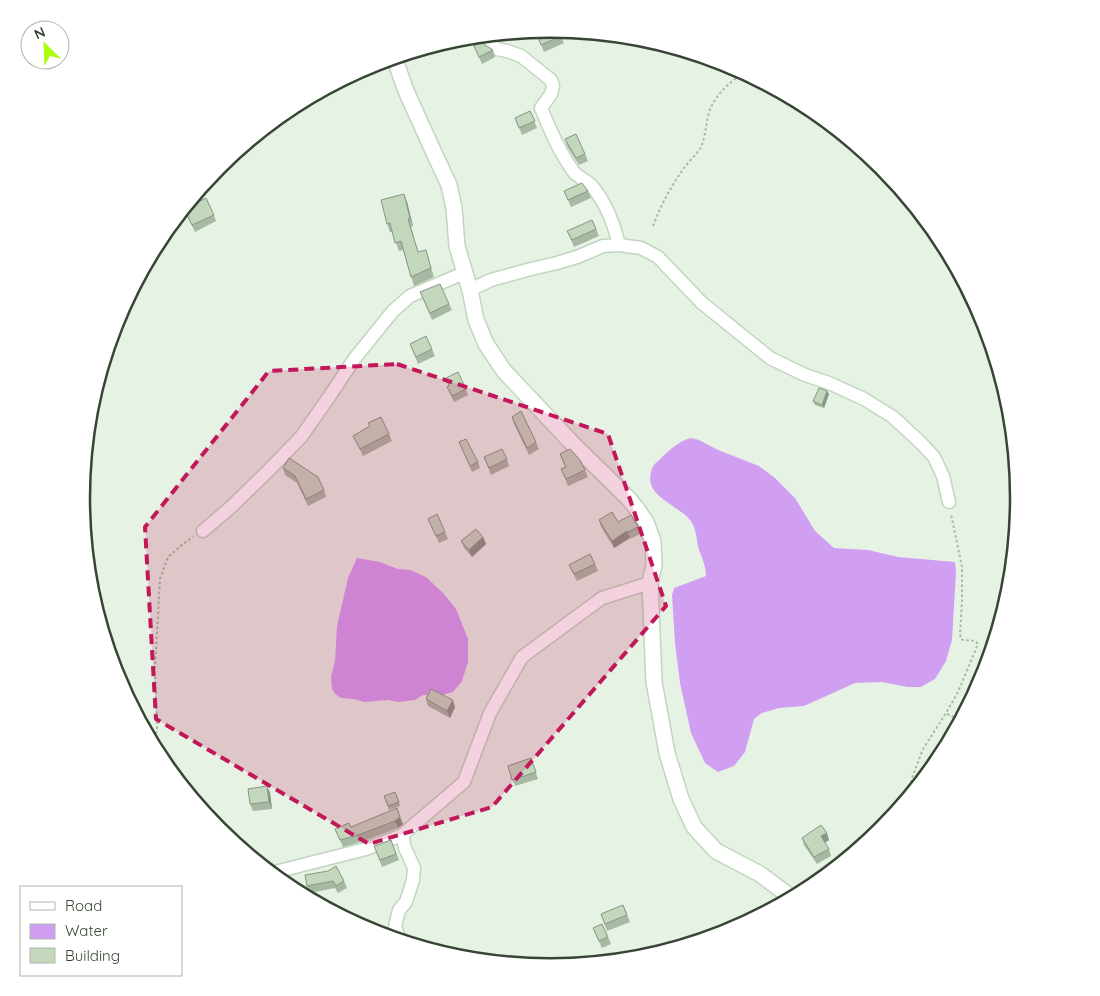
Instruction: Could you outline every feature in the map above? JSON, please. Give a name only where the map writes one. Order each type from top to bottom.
[{"type":"street","points":[[486,42],[497,49],[521,56],[551,80],[553,86],[551,94],[541,108],[551,134],[574,173],[590,184],[604,203],[617,234],[619,245]]},
{"type":"street","points":[[396,64],[406,92],[449,185],[454,208],[457,246],[470,290],[476,320],[486,344],[504,371],[571,442],[628,498],[646,522],[653,541],[654,565],[650,583],[654,682],[667,753],[681,799],[694,827],[716,851],[760,874],[786,893]]},
{"type":"street","points":[[470,290],[491,280],[577,257],[603,246],[619,245],[642,248],[658,257],[702,303],[770,358],[805,375],[829,383],[864,399],[893,417],[934,457],[943,476],[948,502]]},
{"type":"street","points":[[203,531],[231,507],[301,437],[356,358],[393,311],[410,296],[464,273]]},
{"type":"street","points":[[280,871],[366,849],[402,835],[464,782],[490,713],[522,657],[602,598],[650,583]]},
{"type":"street","points":[[397,932],[395,927],[398,910],[406,902],[413,880],[414,868],[405,848],[402,835]]},
{"type":"path","points":[[653,226],[670,189],[700,148],[705,134],[708,114],[718,94],[737,78]]},
{"type":"path","points":[[911,783],[923,748],[958,692],[978,644],[974,641],[961,639],[962,566],[948,502]]},
{"type":"path","points":[[156,736],[158,729],[155,669],[160,579],[168,557],[203,531]]},
{"type":"path","points":[[946,713],[955,717]]},
{"type":"highlighted area","points":[[397,364],[608,434],[666,606],[492,807],[369,844],[156,719],[145,527],[269,371]]},
{"type":"water","points":[[691,438],[759,466],[775,478],[795,498],[815,531],[834,548],[868,550],[898,557],[955,562],[952,640],[946,661],[935,679],[921,687],[908,687],[882,682],[855,683],[804,706],[779,708],[762,713],[754,719],[745,752],[734,766],[718,772],[705,763],[691,733],[680,683],[672,595],[674,588],[706,576],[704,562],[692,523],[685,515],[657,494],[652,488],[650,480],[652,468],[655,464],[675,446]]},
{"type":"water","points":[[357,558],[380,562],[398,569],[410,570],[426,577],[444,594],[456,609],[468,639],[468,662],[462,681],[453,692],[442,695],[423,695],[415,700],[398,702],[388,700],[364,702],[341,698],[335,694],[332,689],[331,677],[335,661],[337,626],[348,578]]},
{"type":"building","points":[[538,38],[557,38],[541,45]]},
{"type":"building","points":[[482,42],[493,50],[479,57],[474,46]]},
{"type":"building","points":[[530,111],[535,121],[519,128],[515,118]]},
{"type":"building","points":[[576,134],[585,154],[576,158],[565,139]]},
{"type":"building","points":[[582,183],[588,191],[568,200],[564,191]]},
{"type":"building","points":[[404,194],[410,218],[408,219],[418,252],[426,250],[431,268],[411,277],[401,241],[395,243],[390,223],[387,224],[381,200]]},
{"type":"building","points":[[206,198],[214,215],[192,225],[187,215],[197,202]]},
{"type":"building","points":[[592,220],[596,229],[572,240],[567,231]]},
{"type":"building","points":[[440,284],[449,304],[430,313],[420,292]]},
{"type":"building","points":[[426,336],[432,349],[416,357],[410,344]]},
{"type":"building","points":[[458,372],[466,389],[452,396],[447,387],[449,386],[446,378]]},
{"type":"building","points":[[819,388],[827,391],[822,405],[813,401]]},
{"type":"building","points":[[521,411],[536,442],[527,448],[512,417]]},
{"type":"building","points":[[381,417],[389,434],[360,449],[353,436],[370,426],[368,423]]},
{"type":"building","points":[[466,439],[478,462],[470,466],[459,442]]},
{"type":"building","points":[[502,449],[507,459],[489,468],[484,457]]},
{"type":"building","points":[[570,449],[580,460],[585,470],[566,479],[561,469],[566,467],[560,454]]},
{"type":"building","points":[[289,458],[318,477],[324,490],[306,499],[295,476],[283,468]]},
{"type":"building","points":[[612,512],[618,522],[631,515],[638,527],[627,531],[612,541],[599,520]]},
{"type":"building","points":[[437,514],[445,532],[436,536],[428,519]]},
{"type":"building","points":[[476,529],[483,537],[469,550],[461,541]]},
{"type":"building","points":[[590,554],[595,564],[574,574],[569,565]]},
{"type":"building","points":[[431,689],[453,700],[447,711],[426,699]]},
{"type":"building","points":[[531,758],[536,772],[512,780],[508,766]]},
{"type":"building","points":[[267,786],[269,802],[250,804],[248,789]]},
{"type":"building","points":[[395,792],[399,802],[388,806],[384,796]]},
{"type":"building","points":[[397,808],[400,817],[395,821],[361,834],[340,840],[335,829],[349,823],[351,827]]},
{"type":"building","points":[[821,825],[827,833],[821,836],[829,849],[814,857],[802,838]]},
{"type":"building","points":[[391,840],[396,854],[380,860],[374,846]]},
{"type":"building","points":[[336,866],[344,881],[336,886],[333,881],[307,886],[305,875],[328,871]]},
{"type":"building","points":[[623,905],[627,915],[605,924],[601,914]]},
{"type":"building","points":[[602,924],[608,937],[599,941],[593,928]]}]
